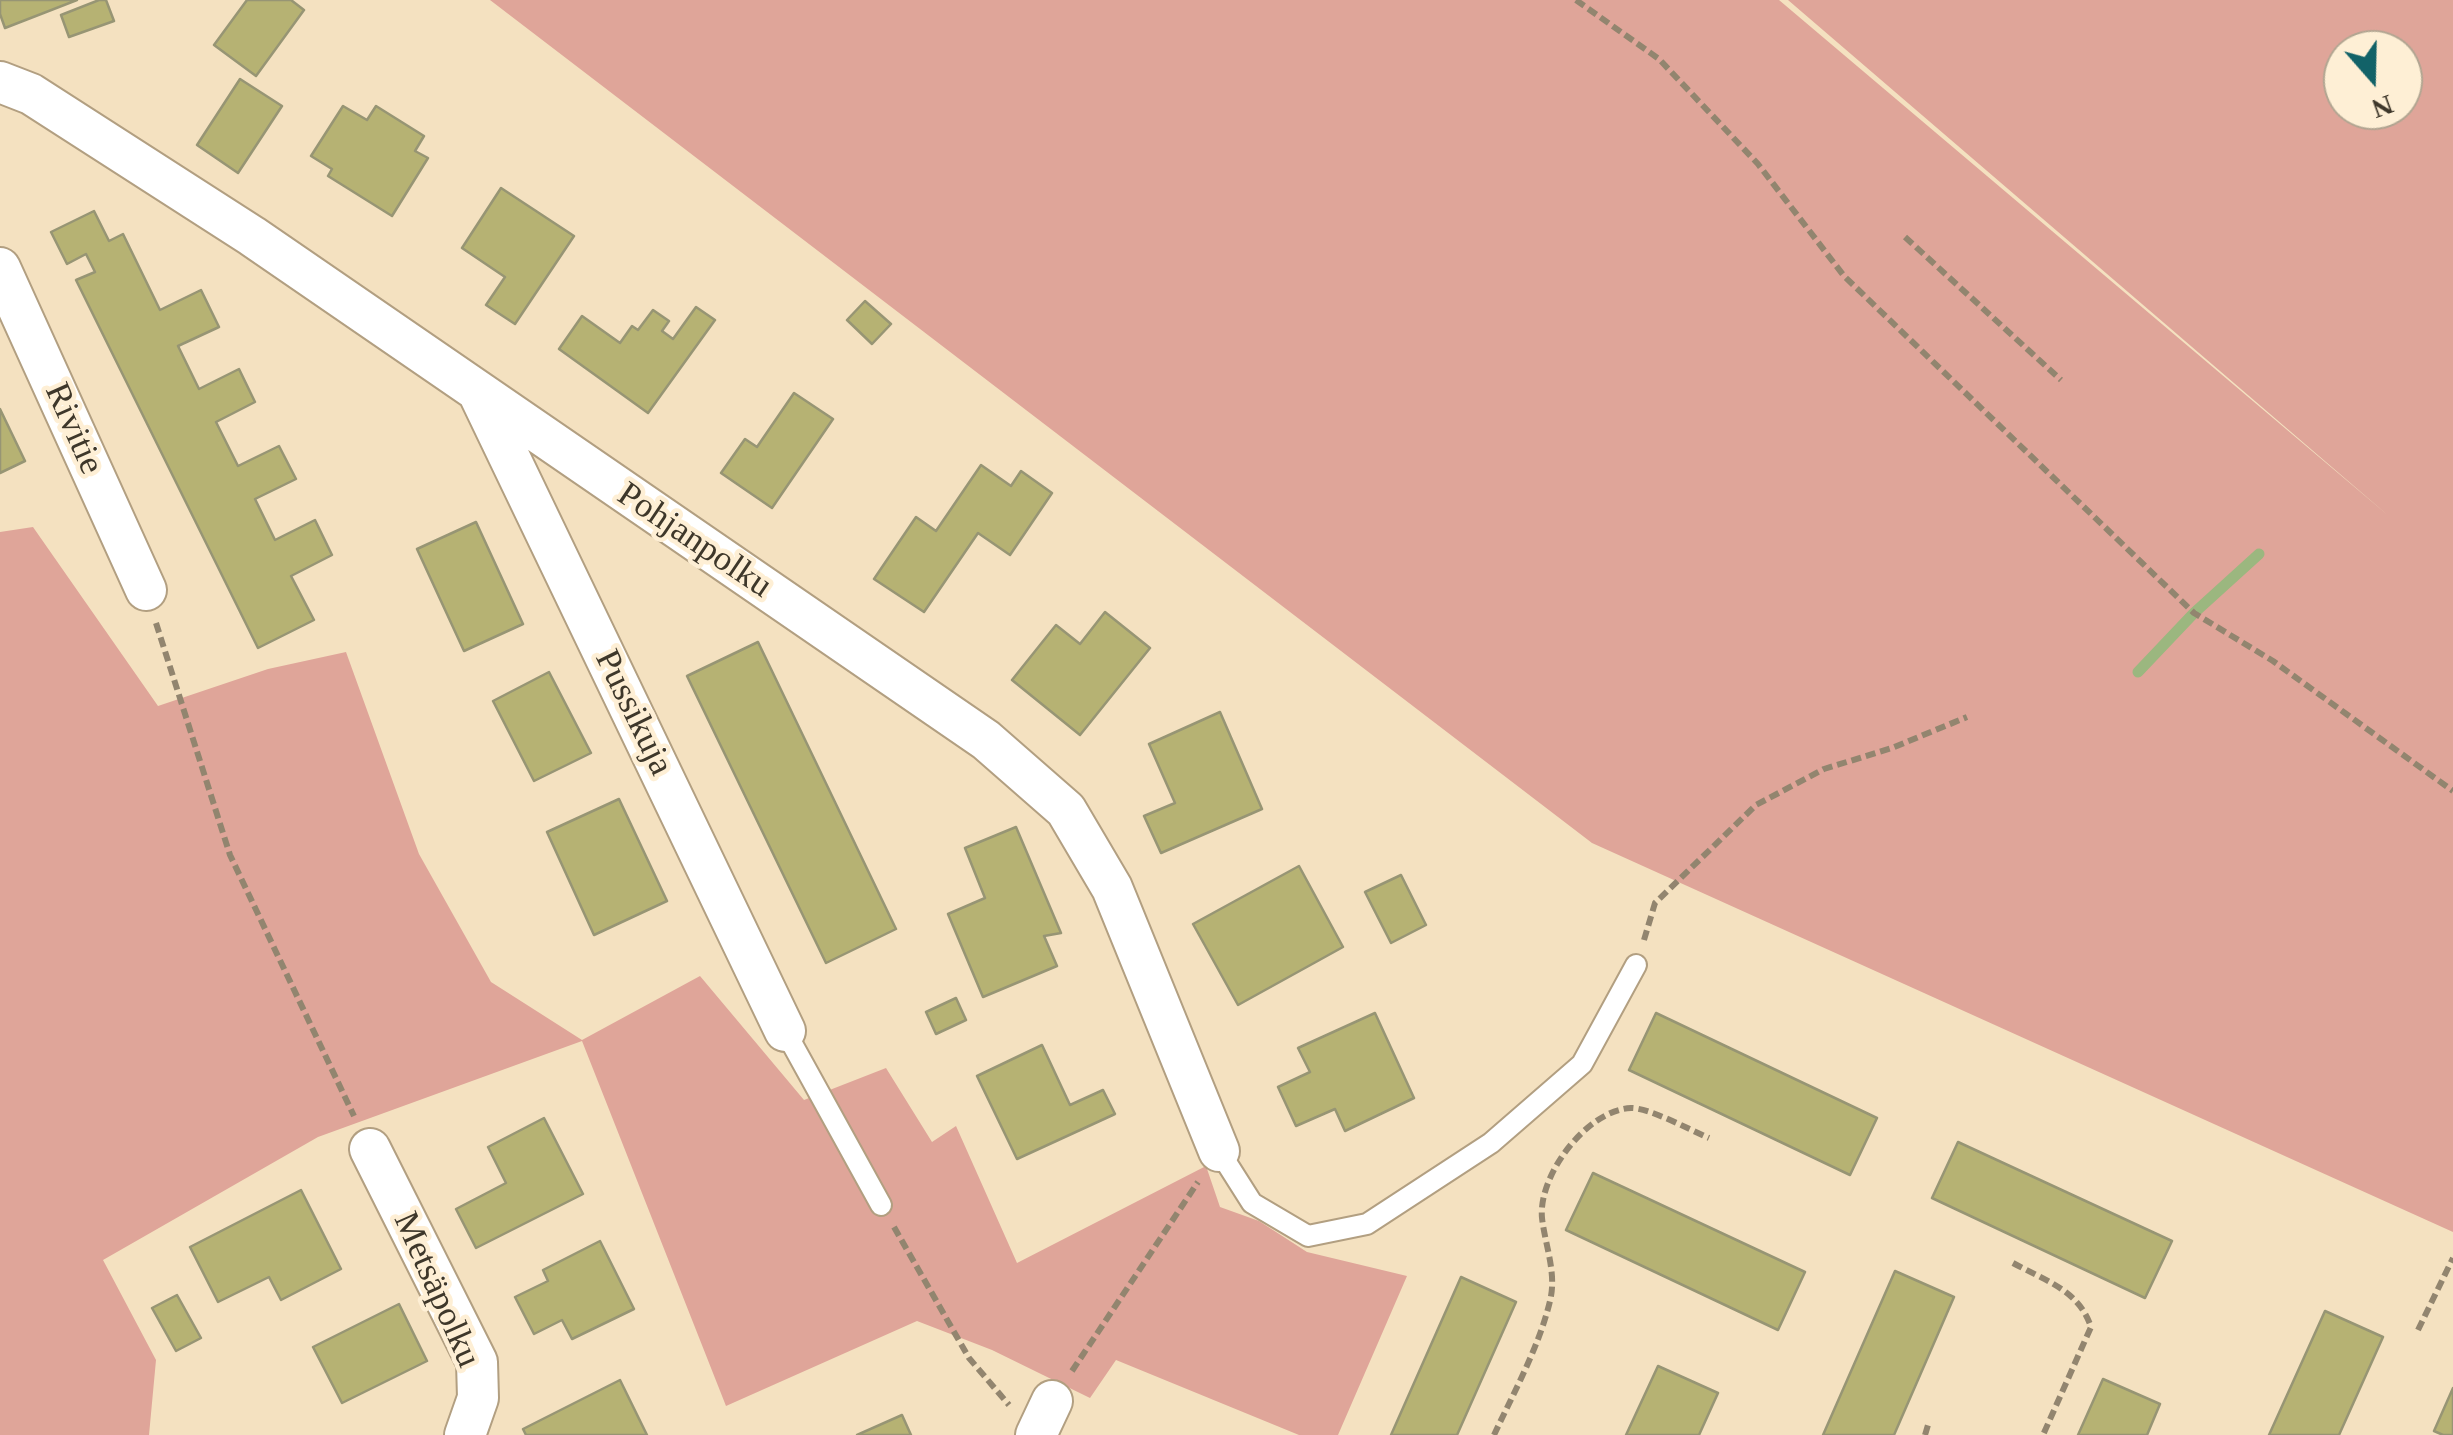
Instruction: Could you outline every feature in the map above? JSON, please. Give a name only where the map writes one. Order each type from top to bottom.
[{"type":"street","name":"Pohjanpolku","points":[[0,82],[32,94],[252,236],[986,740],[1066,810],[1112,888],[1219,1150]]},
{"type":"street","name":"Rivitie","points":[[0,268],[146,590]]},
{"type":"street","name":"Pussikuja","points":[[480,396],[786,1031]]},
{"type":"street","name":"Metsäpolku","points":[[370,1149],[477,1362],[478,1398],[466,1435]]},
{"type":"lane","points":[[1219,1150],[1252,1203],[1308,1236],[1368,1224],[1491,1143],[1582,1064],[1636,965]]},
{"type":"lane","points":[[786,1031],[882,1205]]},
{"type":"path","points":[[1576,0],[1660,59],[1758,164],[1844,276],[2194,613],[2273,661],[2453,791]]},
{"type":"path","points":[[1905,237],[2062,380]]},
{"type":"path","points":[[146,590],[230,855],[370,1149]]},
{"type":"path","points":[[1636,965],[1655,903],[1756,804],[1824,769],[1892,748],[1967,717]]},
{"type":"path","points":[[1494,1435],[1528,1362],[1551,1298],[1550,1255],[1541,1214],[1552,1170],[1579,1135],[1610,1112],[1635,1108],[1709,1138]]},
{"type":"path","points":[[882,1205],[969,1358],[1034,1415],[1219,1150]]},
{"type":"path","points":[[2418,1330],[2453,1258]]},
{"type":"path","points":[[2012,1263],[2074,1296],[2086,1312],[2090,1327],[2043,1435]]},
{"type":"path","points":[[1924,1435],[1928,1426]]},
{"type":"shaded area","points":[[490,0],[1779,0],[2390,517],[1788,0],[2453,0],[2453,1232],[1592,843]]},
{"type":"shaded area","points":[[33,527],[158,706],[268,669],[346,652],[419,854],[491,982],[582,1040],[700,976],[804,1100],[886,1068],[932,1142],[956,1126],[1017,1263],[1206,1166],[1220,1207],[1259,1221],[1307,1252],[1407,1276],[1338,1435],[1299,1435],[1116,1360],[1090,1398],[992,1350],[917,1321],[726,1406],[582,1041],[318,1137],[103,1260],[156,1360],[149,1435],[0,1435],[0,532]]},
{"type":"building","points":[[0,0],[77,0],[5,28]]},
{"type":"building","points":[[106,0],[114,21],[69,37],[61,15]]},
{"type":"building","points":[[247,0],[291,0],[304,10],[256,76],[214,45]]},
{"type":"building","points":[[240,79],[282,106],[238,173],[197,145]]},
{"type":"building","points":[[343,106],[367,120],[376,106],[424,136],[415,151],[428,158],[392,216],[328,176],[332,169],[311,156]]},
{"type":"building","points":[[501,188],[574,236],[515,324],[486,305],[505,277],[462,248]]},
{"type":"building","points":[[94,211],[109,241],[123,234],[160,310],[201,290],[219,327],[178,346],[199,389],[239,369],[255,402],[216,422],[238,466],[279,446],[296,479],[255,499],[275,540],[315,520],[332,555],[291,576],[314,620],[258,648],[76,280],[95,272],[86,254],[67,264],[51,232]]},
{"type":"building","points":[[865,301],[891,324],[872,344],[847,320]]},
{"type":"building","points":[[696,307],[715,320],[648,413],[559,349],[582,316],[620,343],[632,326],[638,330],[653,310],[669,321],[662,331],[673,339]]},
{"type":"building","points":[[794,393],[833,419],[772,508],[721,473],[745,439],[757,447]]},
{"type":"building","points":[[0,409],[25,461],[0,473]]},
{"type":"building","points":[[981,465],[1011,486],[1021,471],[1052,493],[1010,555],[978,533],[924,612],[874,579],[916,517],[936,531]]},
{"type":"building","points":[[476,522],[523,624],[464,651],[417,549]]},
{"type":"building","points":[[1105,612],[1150,648],[1080,735],[1012,680],[1056,625],[1080,644]]},
{"type":"building","points":[[758,642],[896,929],[826,963],[687,676]]},
{"type":"building","points":[[549,672],[591,753],[534,781],[493,701]]},
{"type":"building","points":[[1220,712],[1262,809],[1161,853],[1144,816],[1175,803],[1149,744]]},
{"type":"building","points":[[619,799],[667,901],[594,935],[547,832]]},
{"type":"building","points":[[1016,827],[1061,933],[1044,936],[1057,966],[983,997],[948,914],[985,898],[965,848]]},
{"type":"building","points":[[1299,866],[1343,947],[1238,1005],[1193,924]]},
{"type":"building","points":[[1401,875],[1426,925],[1391,943],[1365,892]]},
{"type":"building","points":[[956,998],[966,1020],[936,1034],[926,1012]]},
{"type":"building","points":[[1375,1013],[1414,1098],[1345,1131],[1335,1109],[1296,1126],[1278,1087],[1310,1072],[1298,1048]]},
{"type":"building","points":[[1656,1013],[1877,1118],[1850,1175],[1629,1070]]},
{"type":"building","points":[[1042,1045],[1070,1105],[1103,1090],[1115,1114],[1017,1159],[977,1076]]},
{"type":"building","points":[[544,1118],[583,1194],[476,1248],[456,1209],[506,1183],[488,1147]]},
{"type":"building","points":[[1958,1142],[2172,1241],[2145,1298],[1932,1198]]},
{"type":"building","points":[[1593,1173],[1805,1272],[1778,1330],[1566,1230]]},
{"type":"building","points":[[301,1190],[341,1269],[281,1300],[269,1277],[218,1302],[190,1247]]},
{"type":"building","points":[[600,1241],[634,1309],[572,1339],[562,1320],[534,1334],[515,1297],[548,1281],[543,1270]]},
{"type":"building","points":[[1895,1271],[1954,1297],[1894,1435],[1823,1435]]},
{"type":"building","points":[[1461,1277],[1516,1302],[1457,1435],[1391,1435]]},
{"type":"building","points":[[177,1295],[201,1338],[176,1351],[152,1308]]},
{"type":"building","points":[[399,1304],[427,1361],[342,1403],[313,1347]]},
{"type":"building","points":[[2325,1311],[2383,1337],[2339,1435],[2269,1435]]},
{"type":"building","points":[[1658,1366],[1718,1393],[1699,1435],[1626,1435]]},
{"type":"building","points":[[2103,1379],[2160,1404],[2147,1435],[2078,1435]]},
{"type":"building","points":[[620,1380],[647,1435],[526,1435],[523,1429]]},
{"type":"building","points":[[2453,1388],[2453,1435],[2443,1435],[2434,1431]]},
{"type":"building","points":[[902,1415],[911,1435],[857,1435]]},
{"type":"waterway","points":[[2138,672],[2194,613],[2259,554]]}]
